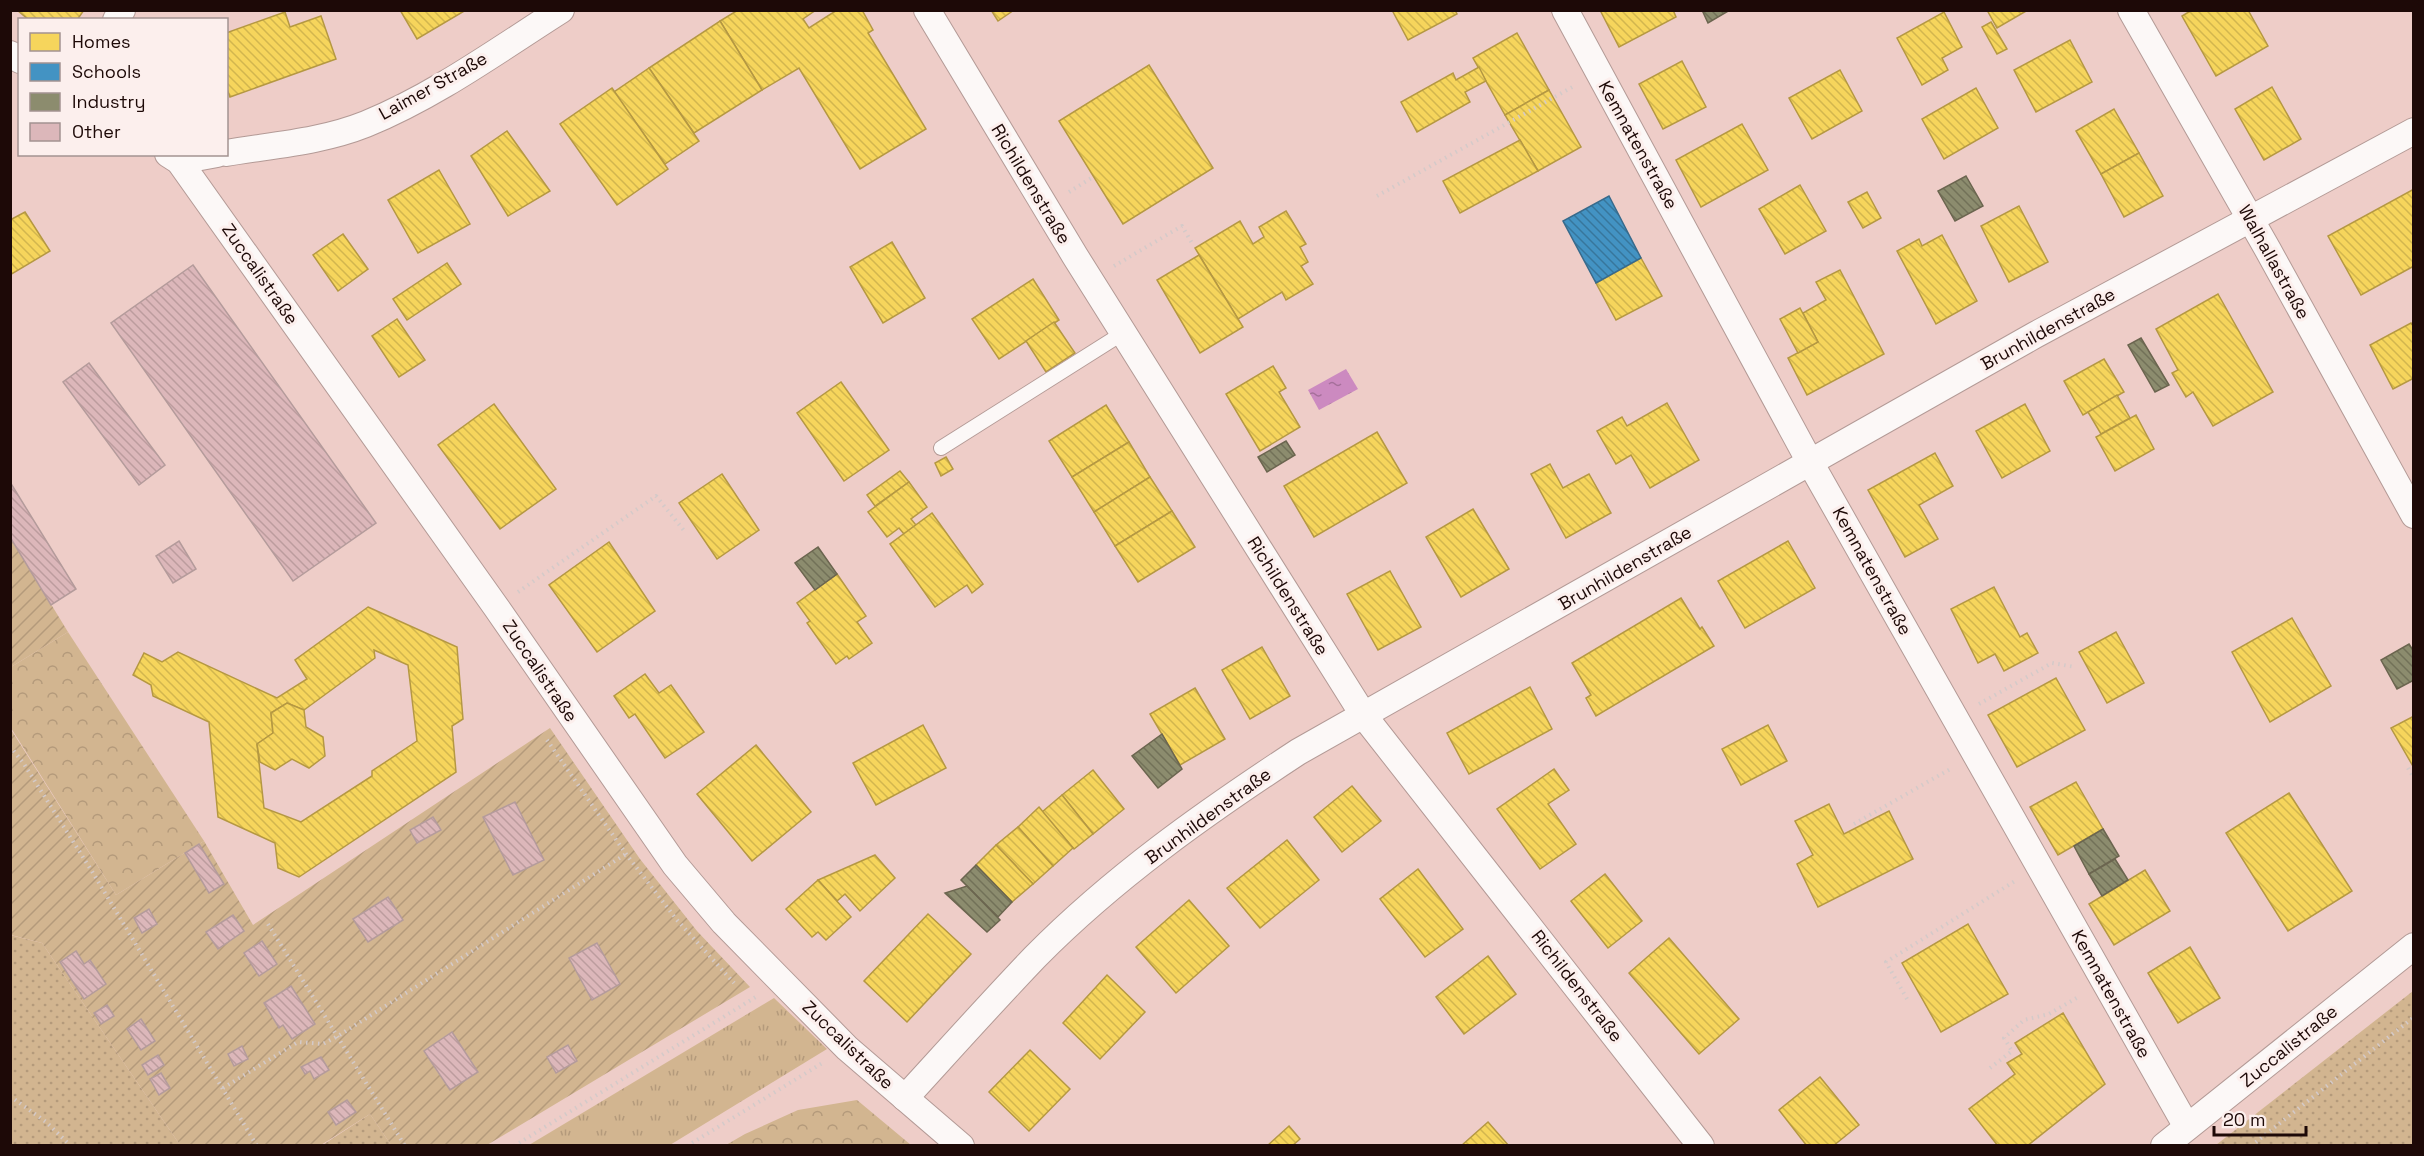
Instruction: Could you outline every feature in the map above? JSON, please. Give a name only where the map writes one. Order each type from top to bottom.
[{"type":"street","name":"Laimer Straße","points":[[228,153],[297,144],[365,124],[420,98],[561,10]]},
{"type":"street","name":"Richildenstraße","points":[[927,10],[1090,281],[1364,716],[1701,1146]]},
{"type":"street","name":"Kemnatenstraße","points":[[1565,10],[1811,464],[2187,1127]]},
{"type":"street","name":"Walhallastraße","points":[[2131,10],[2414,515]]},
{"type":"street","name":"Brunhildenstraße","points":[[905,1098],[1036,956],[1155,852],[1214,807],[1298,752],[1811,464],[2035,335],[2414,130]]},
{"type":"street","points":[[174,158],[196,156]]},
{"type":"street","name":"Zuccalistraße","points":[[174,158],[496,607],[675,865],[724,923],[848,1048],[961,1146]]},
{"type":"street","name":"Zuccalistraße","points":[[2164,1146],[2414,946]]},
{"type":"lane","points":[[941,448],[1124,333]]},
{"type":"path","points":[[1377,196],[1598,72]]},
{"type":"path","points":[[1084,183],[1093,177]]},
{"type":"path","points":[[1090,281],[1182,226],[1192,245]]},
{"type":"path","points":[[496,607],[656,496],[686,533]]},
{"type":"path","points":[[1978,705],[2052,663],[2075,668]]},
{"type":"path","points":[[10,746],[24,764],[93,873],[257,1146]]},
{"type":"path","points":[[1854,824],[1976,754]]},
{"type":"path","points":[[2408,768],[2414,778]]},
{"type":"path","points":[[223,1088],[298,1042],[323,1044],[338,1036],[626,854]]},
{"type":"path","points":[[1907,999],[1886,962],[2039,866]]},
{"type":"path","points":[[268,924],[405,1146]]},
{"type":"path","points":[[514,1146],[782,981]]},
{"type":"path","points":[[1990,1068],[2012,1051],[2004,1038],[2017,1024],[2032,1017],[2049,1014],[2069,1002]]},
{"type":"path","points":[[2251,1146],[2414,1017]]},
{"type":"path","points":[[687,1146],[848,1048]]},
{"type":"path","points":[[10,1096],[46,1122],[71,1146]]},
{"type":"green space","points":[[10,537],[68,632],[11,667],[10,667]]},
{"type":"green space","points":[[68,632],[204,841],[116,895],[11,728],[11,667]]},
{"type":"green space","points":[[10,728],[116,895],[204,841],[253,925],[550,728],[640,859],[697,931],[750,987],[487,1145],[391,1145],[370,1114],[321,1145],[180,1145],[42,943],[11,935]]},
{"type":"green space","points":[[10,935],[42,943],[180,1145],[11,1145]]},
{"type":"green space","points":[[2413,991],[2413,1145],[2216,1145]]},
{"type":"green space","points":[[774,998],[827,1049],[670,1145],[529,1145]]},
{"type":"green space","points":[[857,1100],[911,1145],[726,1145],[798,1110]]},
{"type":"green space","points":[[370,1114],[391,1145],[321,1146]]},
{"type":"water","points":[[1346,369],[1358,389],[1319,410],[1308,390]]},
{"type":"building: Homes","points":[[17,10],[84,10],[78,18],[27,18]]},
{"type":"building: Homes","points":[[400,10],[466,10],[417,39]]},
{"type":"building: Homes","points":[[738,10],[816,10],[803,19],[809,28],[837,10],[862,10],[873,30],[868,33],[926,129],[860,169],[799,68],[762,90],[720,21]]},
{"type":"building: Homes","points":[[991,10],[1014,10],[998,21]]},
{"type":"building: Homes","points":[[1392,10],[1455,10],[1457,14],[1408,40]]},
{"type":"building: Homes","points":[[1600,10],[1673,10],[1676,17],[1619,47]]},
{"type":"building: Homes","points":[[1987,10],[2028,10],[1997,28]]},
{"type":"building: Homes","points":[[2192,10],[2248,10],[2268,46],[2216,76],[2182,16]]},
{"type":"building: Homes","points":[[285,12],[290,27],[321,16],[336,59],[230,97],[228,92],[228,32]]},
{"type":"building: Homes","points":[[1944,12],[1962,47],[1942,58],[1948,70],[1922,85],[1897,38]]},
{"type":"building: Homes","points":[[720,21],[762,90],[694,133],[649,68]]},
{"type":"building: Homes","points":[[1991,22],[2007,49],[1997,54],[1982,27]]},
{"type":"building: Homes","points":[[1517,33],[1549,90],[1505,115],[1473,58]]},
{"type":"building: Homes","points":[[2070,40],[2092,82],[2036,112],[2014,70]]},
{"type":"building: Homes","points":[[1682,61],[1706,107],[1663,129],[1639,84]]},
{"type":"building: Homes","points":[[1149,65],[1213,168],[1123,224],[1059,121]]},
{"type":"building: Homes","points":[[1479,67],[1486,81],[1465,92],[1470,102],[1417,132],[1401,102],[1453,73],[1456,80]]},
{"type":"building: Homes","points":[[649,68],[699,141],[665,164],[614,92]]},
{"type":"building: Homes","points":[[1840,70],[1862,111],[1812,139],[1789,98]]},
{"type":"building: Homes","points":[[2272,87],[2301,139],[2264,160],[2235,109]]},
{"type":"building: Homes","points":[[612,88],[668,169],[617,205],[560,124]]},
{"type":"building: Homes","points":[[1976,88],[1998,128],[1944,159],[1922,119]]},
{"type":"building: Homes","points":[[1549,90],[1581,147],[1538,171],[1505,115]]},
{"type":"building: Homes","points":[[2114,109],[2139,153],[2101,174],[2076,131]]},
{"type":"building: Homes","points":[[1742,124],[1768,170],[1701,207],[1676,160]]},
{"type":"building: Homes","points":[[507,131],[550,191],[508,216],[471,156]]},
{"type":"building: Homes","points":[[1520,140],[1538,171],[1460,213],[1443,181]]},
{"type":"building: Homes","points":[[2139,153],[2163,196],[2124,217],[2101,174]]},
{"type":"building: Homes","points":[[439,170],[470,224],[418,253],[388,200]]},
{"type":"building: Homes","points":[[1800,185],[1826,231],[1785,254],[1759,209]]},
{"type":"building: Homes","points":[[2414,189],[2414,266],[2361,295],[2328,236]]},
{"type":"building: Homes","points":[[1867,192],[1881,218],[1863,228],[1848,202]]},
{"type":"building: Homes","points":[[2019,206],[2048,262],[2009,282],[1981,226]]},
{"type":"building: Homes","points":[[1286,211],[1306,244],[1300,247],[1308,262],[1301,266],[1313,284],[1286,300],[1282,292],[1238,319],[1195,248],[1240,221],[1253,244],[1264,237],[1259,227]]},
{"type":"building: Homes","points":[[25,212],[50,251],[10,275],[10,220]]},
{"type":"building: Homes","points":[[343,234],[368,269],[338,291],[313,255]]},
{"type":"building: Homes","points":[[1942,235],[1977,301],[1936,324],[1897,251],[1919,239],[1922,246]]},
{"type":"building: Homes","points":[[892,242],[925,298],[883,323],[850,267]]},
{"type":"building: Homes","points":[[1199,255],[1243,327],[1200,353],[1157,280]]},
{"type":"building: Homes","points":[[1641,258],[1662,296],[1616,320],[1596,283]]},
{"type":"building: Homes","points":[[447,263],[461,284],[407,320],[393,299]]},
{"type":"building: Homes","points":[[1840,270],[1884,354],[1807,395],[1788,358],[1818,342],[1803,313],[1826,300],[1816,282]]},
{"type":"building: Homes","points":[[1033,279],[1059,320],[999,359],[972,319]]},
{"type":"building: Homes","points":[[2218,294],[2273,392],[2213,426],[2193,392],[2186,397],[2172,373],[2178,370],[2156,329]]},
{"type":"building: Homes","points":[[1800,308],[1818,342],[1798,353],[1780,319]]},
{"type":"building: Homes","points":[[397,319],[425,360],[399,377],[372,336]]},
{"type":"building: Homes","points":[[1054,322],[1075,353],[1046,372],[1026,341]]},
{"type":"building: Homes","points":[[2411,323],[2414,327],[2414,378],[2393,389],[2370,345]]},
{"type":"building: Homes","points":[[2104,359],[2124,392],[2083,415],[2064,381]]},
{"type":"building: Homes","points":[[1273,366],[1286,388],[1279,392],[1300,427],[1260,451],[1226,394]]},
{"type":"building: Homes","points":[[841,382],[889,450],[844,481],[797,413]]},
{"type":"building: Homes","points":[[2117,395],[2130,418],[2101,434],[2088,412]]},
{"type":"building: Homes","points":[[1667,403],[1699,460],[1650,488],[1631,455],[1616,464],[1597,431],[1622,417],[1627,426]]},
{"type":"building: Homes","points":[[494,404],[556,489],[500,529],[438,445]]},
{"type":"building: Homes","points":[[2025,404],[2050,451],[2002,478],[1976,431]]},
{"type":"building: Homes","points":[[1106,405],[1129,442],[1072,477],[1049,441]]},
{"type":"building: Homes","points":[[2136,415],[2154,449],[2115,471],[2096,437]]},
{"type":"building: Homes","points":[[1377,432],[1407,483],[1314,537],[1284,486]]},
{"type":"building: Homes","points":[[1129,442],[1150,477],[1094,512],[1072,477]]},
{"type":"building: Homes","points":[[1935,453],[1953,486],[1919,505],[1938,539],[1905,557],[1868,490]]},
{"type":"building: Homes","points":[[946,457],[953,469],[941,476],[935,463]]},
{"type":"building: Homes","points":[[1550,464],[1563,488],[1589,474],[1611,513],[1566,538],[1531,474]]},
{"type":"building: Homes","points":[[900,471],[909,482],[875,506],[867,495]]},
{"type":"building: Homes","points":[[722,474],[759,530],[717,559],[679,503]]},
{"type":"building: Homes","points":[[1150,477],[1172,511],[1115,546],[1094,512]]},
{"type":"building: Homes","points":[[909,482],[927,507],[911,519],[916,525],[904,534],[899,528],[887,537],[868,512]]},
{"type":"building: Homes","points":[[1473,509],[1509,569],[1461,597],[1426,537]]},
{"type":"building: Homes","points":[[1172,511],[1195,547],[1138,582],[1115,546]]},
{"type":"building: Homes","points":[[932,513],[983,584],[972,593],[967,585],[935,607],[890,544]]},
{"type":"building: Homes","points":[[1788,541],[1815,588],[1745,628],[1718,581]]},
{"type":"building: Homes","points":[[609,542],[655,611],[597,652],[549,585]]},
{"type":"building: Homes","points":[[1390,571],[1421,627],[1378,650],[1347,594]]},
{"type":"building: Homes","points":[[837,574],[866,616],[857,622],[872,643],[849,659],[847,656],[836,664],[807,623],[810,621],[797,603]]},
{"type":"building: Homes","points":[[1994,587],[2020,637],[2027,633],[2038,653],[2004,671],[1995,654],[1978,663],[1951,609]]},
{"type":"building: Homes","points":[[1681,598],[1700,629],[1702,627],[1714,646],[1596,716],[1586,698],[1591,695],[1572,663]]},
{"type":"building: Homes","points":[[368,607],[457,647],[463,719],[452,726],[456,772],[299,877],[278,868],[275,843],[218,817],[209,722],[153,696],[151,685],[133,675],[144,653],[162,662],[178,652],[277,698],[307,679],[295,660]],"holes":[[[374,650],[408,665],[417,741],[372,771],[372,776],[301,822],[264,808],[257,744],[273,733],[271,713],[287,703],[304,710],[375,658]]]},
{"type":"building: Homes","points":[[2292,618],[2331,686],[2270,722],[2232,652]]},
{"type":"building: Homes","points":[[2116,632],[2144,683],[2107,703],[2079,652]]},
{"type":"building: Homes","points":[[1262,647],[1290,696],[1250,719],[1222,670]]},
{"type":"building: Homes","points":[[645,674],[659,693],[671,685],[704,732],[665,758],[635,714],[629,718],[614,696]]},
{"type":"building: Homes","points":[[2056,678],[2085,730],[2017,767],[1988,715]]},
{"type":"building: Homes","points":[[1530,687],[1552,729],[1469,774],[1447,733]]},
{"type":"building: Homes","points":[[1195,688],[1225,739],[1180,765],[1150,714]]},
{"type":"building: Homes","points":[[287,703],[304,710],[306,727],[323,737],[325,756],[309,768],[292,759],[275,770],[260,762],[257,744],[273,733],[271,713]]},
{"type":"building: Homes","points":[[2414,716],[2414,768],[2391,728]]},
{"type":"building: Homes","points":[[923,725],[946,768],[876,805],[853,763]]},
{"type":"building: Homes","points":[[1768,725],[1787,761],[1741,785],[1722,749]]},
{"type":"building: Homes","points":[[756,745],[811,812],[752,861],[697,794]]},
{"type":"building: Homes","points":[[1554,769],[1569,790],[1548,804],[1576,844],[1540,869],[1497,809]]},
{"type":"building: Homes","points":[[1093,770],[1124,809],[1093,834],[1062,795]]},
{"type":"building: Homes","points":[[2076,782],[2103,829],[2058,855],[2030,807]]},
{"type":"building: Homes","points":[[1352,786],[1381,821],[1342,852],[1314,817]]},
{"type":"building: Homes","points":[[2289,793],[2352,891],[2288,931],[2226,833]]},
{"type":"building: Homes","points":[[1062,795],[1093,834],[1074,849],[1042,812]]},
{"type":"building: Homes","points":[[1829,804],[1844,834],[1889,811],[1913,859],[1818,907],[1797,864],[1813,855],[1795,821]]},
{"type":"building: Homes","points":[[1039,807],[1073,848],[1053,866],[1018,827]]},
{"type":"building: Homes","points":[[1018,827],[1053,866],[1033,884],[996,845]]},
{"type":"building: Homes","points":[[1287,840],[1319,880],[1260,928],[1227,888]]},
{"type":"building: Homes","points":[[996,845],[1033,884],[1012,902],[976,865]]},
{"type":"building: Homes","points":[[875,855],[895,878],[860,911],[845,894],[837,901],[818,880]]},
{"type":"building: Homes","points":[[1418,869],[1463,929],[1425,957],[1380,899]]},
{"type":"building: Homes","points":[[2145,870],[2170,911],[2114,945],[2089,904]]},
{"type":"building: Homes","points":[[1605,874],[1642,921],[1608,948],[1571,901]]},
{"type":"building: Homes","points":[[818,880],[851,917],[826,940],[818,932],[812,937],[786,909]]},
{"type":"building: Homes","points":[[1189,900],[1229,946],[1176,993],[1136,947]]},
{"type":"building: Homes","points":[[928,914],[971,954],[907,1022],[864,981]]},
{"type":"building: Homes","points":[[1968,924],[2008,994],[1941,1032],[1902,963]]},
{"type":"building: Homes","points":[[1669,938],[1739,1019],[1699,1054],[1629,973]]},
{"type":"building: Homes","points":[[2190,947],[2220,998],[2178,1023],[2148,973]]},
{"type":"building: Homes","points":[[1488,956],[1516,994],[1464,1034],[1436,997]]},
{"type":"building: Homes","points":[[1107,975],[1145,1012],[1100,1059],[1063,1023]]},
{"type":"building: Homes","points":[[2063,1013],[2105,1084],[2027,1146],[1998,1146],[1969,1109],[2015,1074],[2007,1063],[2022,1054],[2015,1043]]},
{"type":"building: Homes","points":[[1030,1050],[1070,1089],[1029,1131],[989,1092]]},
{"type":"building: Homes","points":[[1820,1077],[1859,1125],[1833,1146],[1807,1146],[1779,1110]]},
{"type":"building: Homes","points":[[1488,1122],[1509,1146],[1461,1146]]},
{"type":"building: Homes","points":[[1289,1126],[1300,1139],[1292,1146],[1267,1146]]},
{"type":"building: Schools","points":[[1609,196],[1641,258],[1596,283],[1563,221]]},
{"type":"building: Industry","points":[[1702,10],[1730,10],[1708,23]]},
{"type":"building: Industry","points":[[1966,176],[1983,206],[1955,221],[1938,191]]},
{"type":"building: Industry","points":[[2141,338],[2169,385],[2155,392],[2128,345]]},
{"type":"building: Industry","points":[[1286,441],[1295,455],[1267,472],[1258,457]]},
{"type":"building: Industry","points":[[818,547],[837,574],[815,590],[795,563]]},
{"type":"building: Industry","points":[[2409,644],[2414,652],[2414,680],[2397,689],[2381,660]]},
{"type":"building: Industry","points":[[1162,734],[1182,769],[1158,788],[1132,756]]},
{"type":"building: Industry","points":[[2103,829],[2119,856],[2089,874],[2074,846]]},
{"type":"building: Industry","points":[[2115,859],[2128,880],[2102,896],[2089,874]]},
{"type":"building: Industry","points":[[976,865],[1012,902],[998,917],[961,880]]},
{"type":"building: Industry","points":[[967,886],[1000,920],[987,932],[945,893]]},
{"type":"building: Other","points":[[193,265],[376,523],[293,581],[111,323]]},
{"type":"building: Other","points":[[89,363],[165,465],[139,485],[63,382]]},
{"type":"building: Other","points":[[10,482],[76,589],[51,605],[10,537]]},
{"type":"building: Other","points":[[179,541],[196,569],[173,583],[156,556]]},
{"type":"building: Other","points":[[515,802],[544,860],[513,875],[483,817]]},
{"type":"building: Other","points":[[433,817],[441,830],[417,843],[410,830]]},
{"type":"building: Other","points":[[199,844],[224,884],[209,893],[185,853]]},
{"type":"building: Other","points":[[388,897],[403,920],[368,942],[353,919]]},
{"type":"building: Other","points":[[149,909],[157,924],[142,933],[134,918]]},
{"type":"building: Other","points":[[233,915],[244,931],[218,949],[206,932]]},
{"type":"building: Other","points":[[262,941],[277,964],[259,976],[244,953]]},
{"type":"building: Other","points":[[597,943],[620,984],[592,1000],[569,958]]},
{"type":"building: Other","points":[[76,951],[84,964],[90,960],[106,984],[84,999],[60,962]]},
{"type":"building: Other","points":[[291,986],[315,1024],[292,1039],[283,1025],[279,1028],[264,1003]]},
{"type":"building: Other","points":[[107,1005],[114,1016],[101,1024],[94,1013]]},
{"type":"building: Other","points":[[141,1019],[155,1041],[141,1050],[127,1029]]},
{"type":"building: Other","points":[[452,1032],[478,1072],[450,1090],[424,1051]]},
{"type":"building: Other","points":[[568,1045],[577,1061],[556,1073],[547,1057]]},
{"type":"building: Other","points":[[242,1046],[248,1059],[234,1066],[228,1054]]},
{"type":"building: Other","points":[[158,1055],[164,1065],[148,1075],[142,1065]]},
{"type":"building: Other","points":[[321,1057],[329,1070],[314,1079],[310,1071],[305,1074],[301,1067]]},
{"type":"building: Other","points":[[161,1073],[170,1088],[159,1095],[150,1079]]},
{"type":"building: Other","points":[[347,1100],[356,1112],[336,1125],[328,1112]]}]
